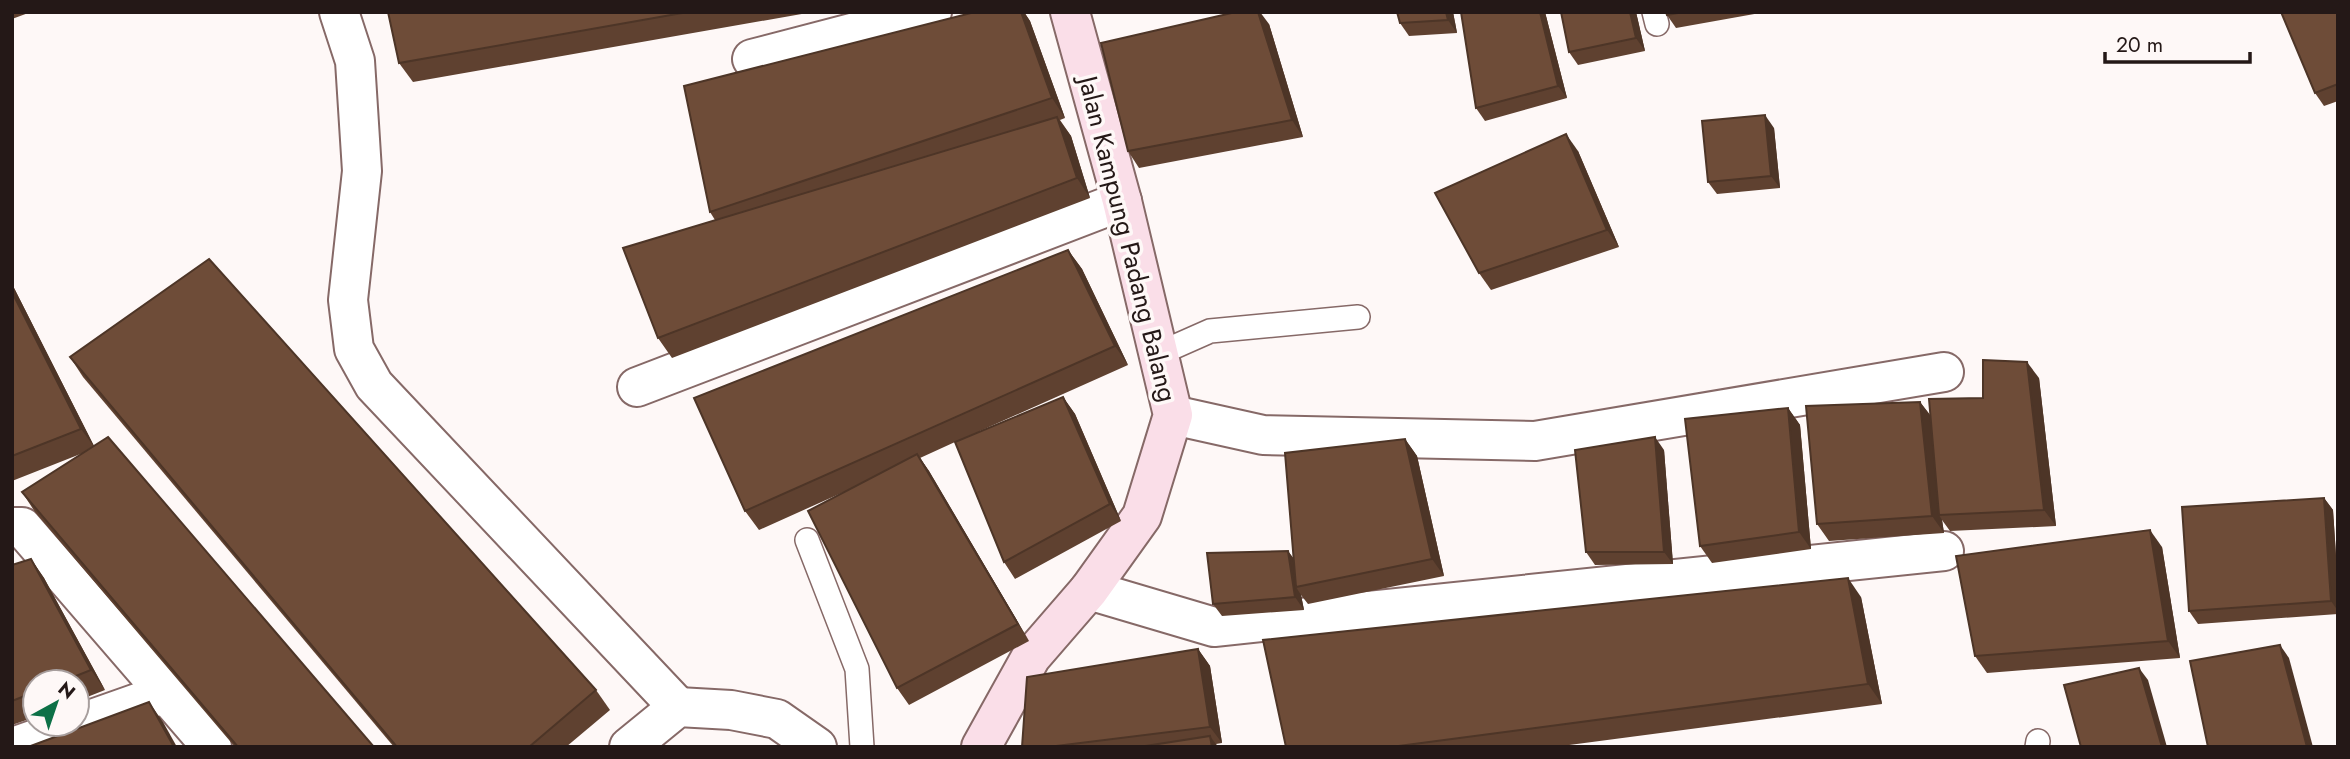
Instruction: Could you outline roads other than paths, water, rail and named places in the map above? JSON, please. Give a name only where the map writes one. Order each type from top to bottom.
[{"type":"street","points":[[339,12],[355,61],[362,171],[348,300],[354,349],[374,385],[678,707]]},
{"type":"street","points":[[752,59],[932,12]]},
{"type":"street","name":"Jalan Kampung Padang Balang","points":[[981,747],[1031,657],[1089,590],[1142,516],[1173,415],[1122,201],[1070,12]]},
{"type":"street","points":[[637,387],[1122,201]]},
{"type":"street","points":[[1173,415],[1262,435],[1535,441],[1944,372]]},
{"type":"street","points":[[12,527],[22,527],[212,747]]},
{"type":"street","points":[[1089,590],[1214,626],[1944,551]]},
{"type":"street","points":[[13,747],[166,693]]},
{"type":"street","points":[[629,747],[678,707],[731,710],[778,719],[817,747]]},
{"type":"lane","points":[[1158,354],[1210,331],[1358,317]]},
{"type":"lane","points":[[807,540],[857,670],[862,747]]}]
